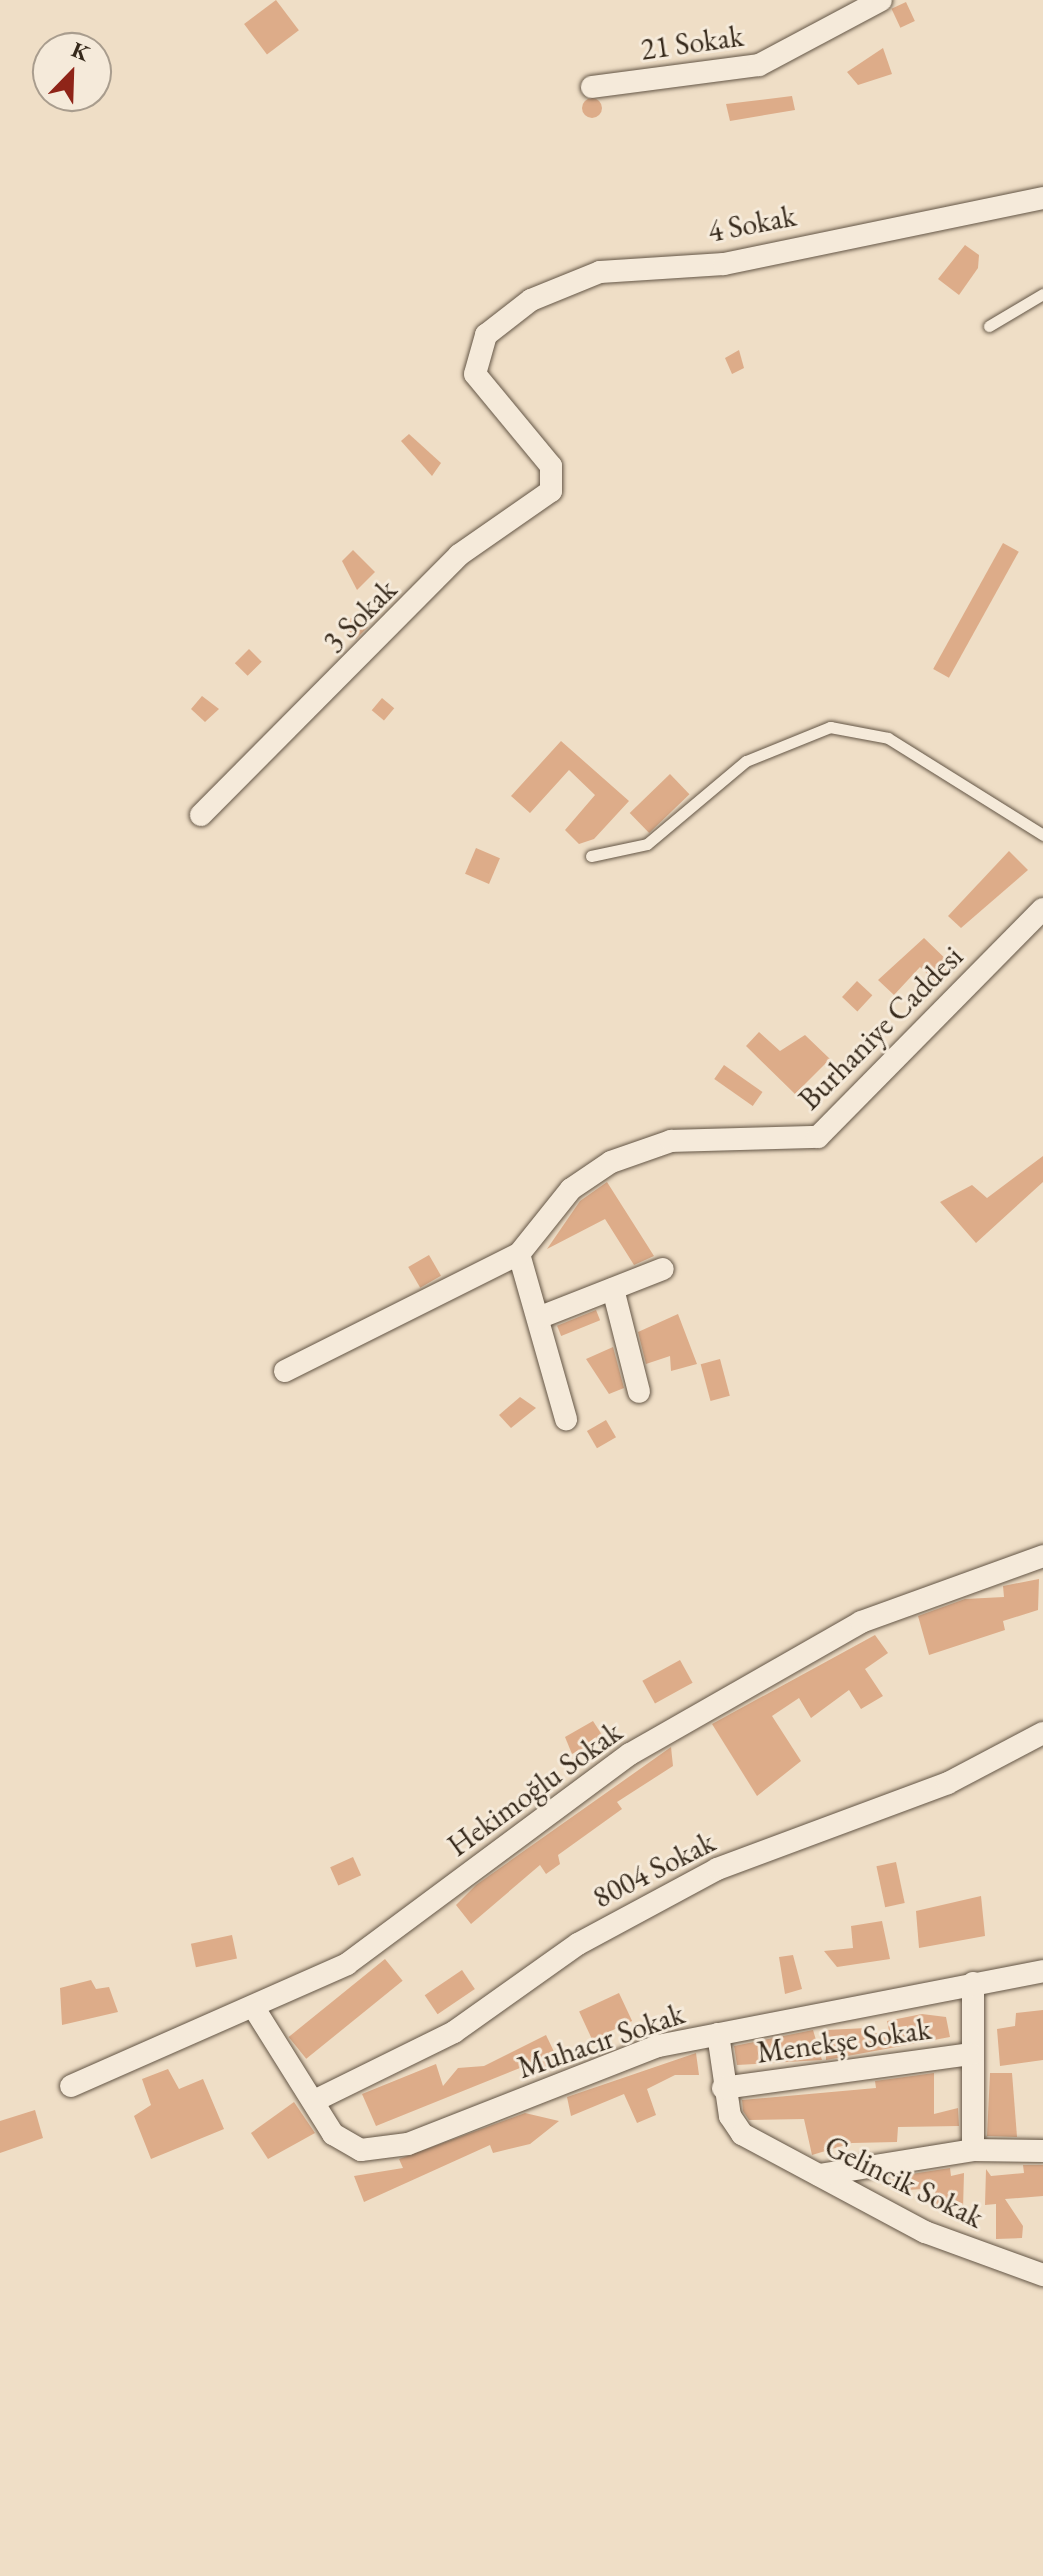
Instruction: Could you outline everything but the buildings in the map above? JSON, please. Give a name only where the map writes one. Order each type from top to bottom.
[{"type":"street","name":"21 Sokak","points":[[592,87],[759,65],[881,0]]},
{"type":"street","name":"4 Sokak","points":[[551,466],[475,374],[486,335],[531,300],[600,272],[724,264],[1043,198]]},
{"type":"street","name":"3 Sokak","points":[[201,815],[459,555],[551,491],[551,466]]},
{"type":"street","name":"Burhaniye Caddesi","points":[[285,1371],[519,1254],[571,1189],[611,1162],[671,1141],[818,1137],[1043,909]]},
{"type":"street","points":[[519,1254],[566,1419]]},
{"type":"street","points":[[538,1318],[663,1269]]},
{"type":"street","points":[[613,1289],[639,1392]]},
{"type":"street","name":"Hekimoğlu Sokak","points":[[71,2086],[254,2008],[347,1964],[630,1754],[861,1622],[1043,1556]]},
{"type":"street","name":"8004 Sokak","points":[[314,2101],[454,2032],[578,1944],[717,1869],[948,1783],[1043,1733]]},
{"type":"street","name":"Muhacır Sokak","points":[[254,2008],[333,2134],[361,2150],[408,2144],[658,2046],[1043,1971]]},
{"type":"street","points":[[973,1983],[973,2150]]},
{"type":"street","points":[[718,2034],[723,2088]]},
{"type":"street","name":"Menekşe Sokak","points":[[723,2088],[972,2054]]},
{"type":"street","name":"Gelincik Sokak","points":[[723,2088],[742,2134],[925,2232],[1043,2275]]},
{"type":"street","points":[[819,2175],[973,2150],[1043,2151]]},
{"type":"lane","points":[[989,326],[1013,305],[1043,294]]},
{"type":"lane","points":[[591,856],[647,844],[746,761],[830,727],[888,738],[1043,835]]}]
